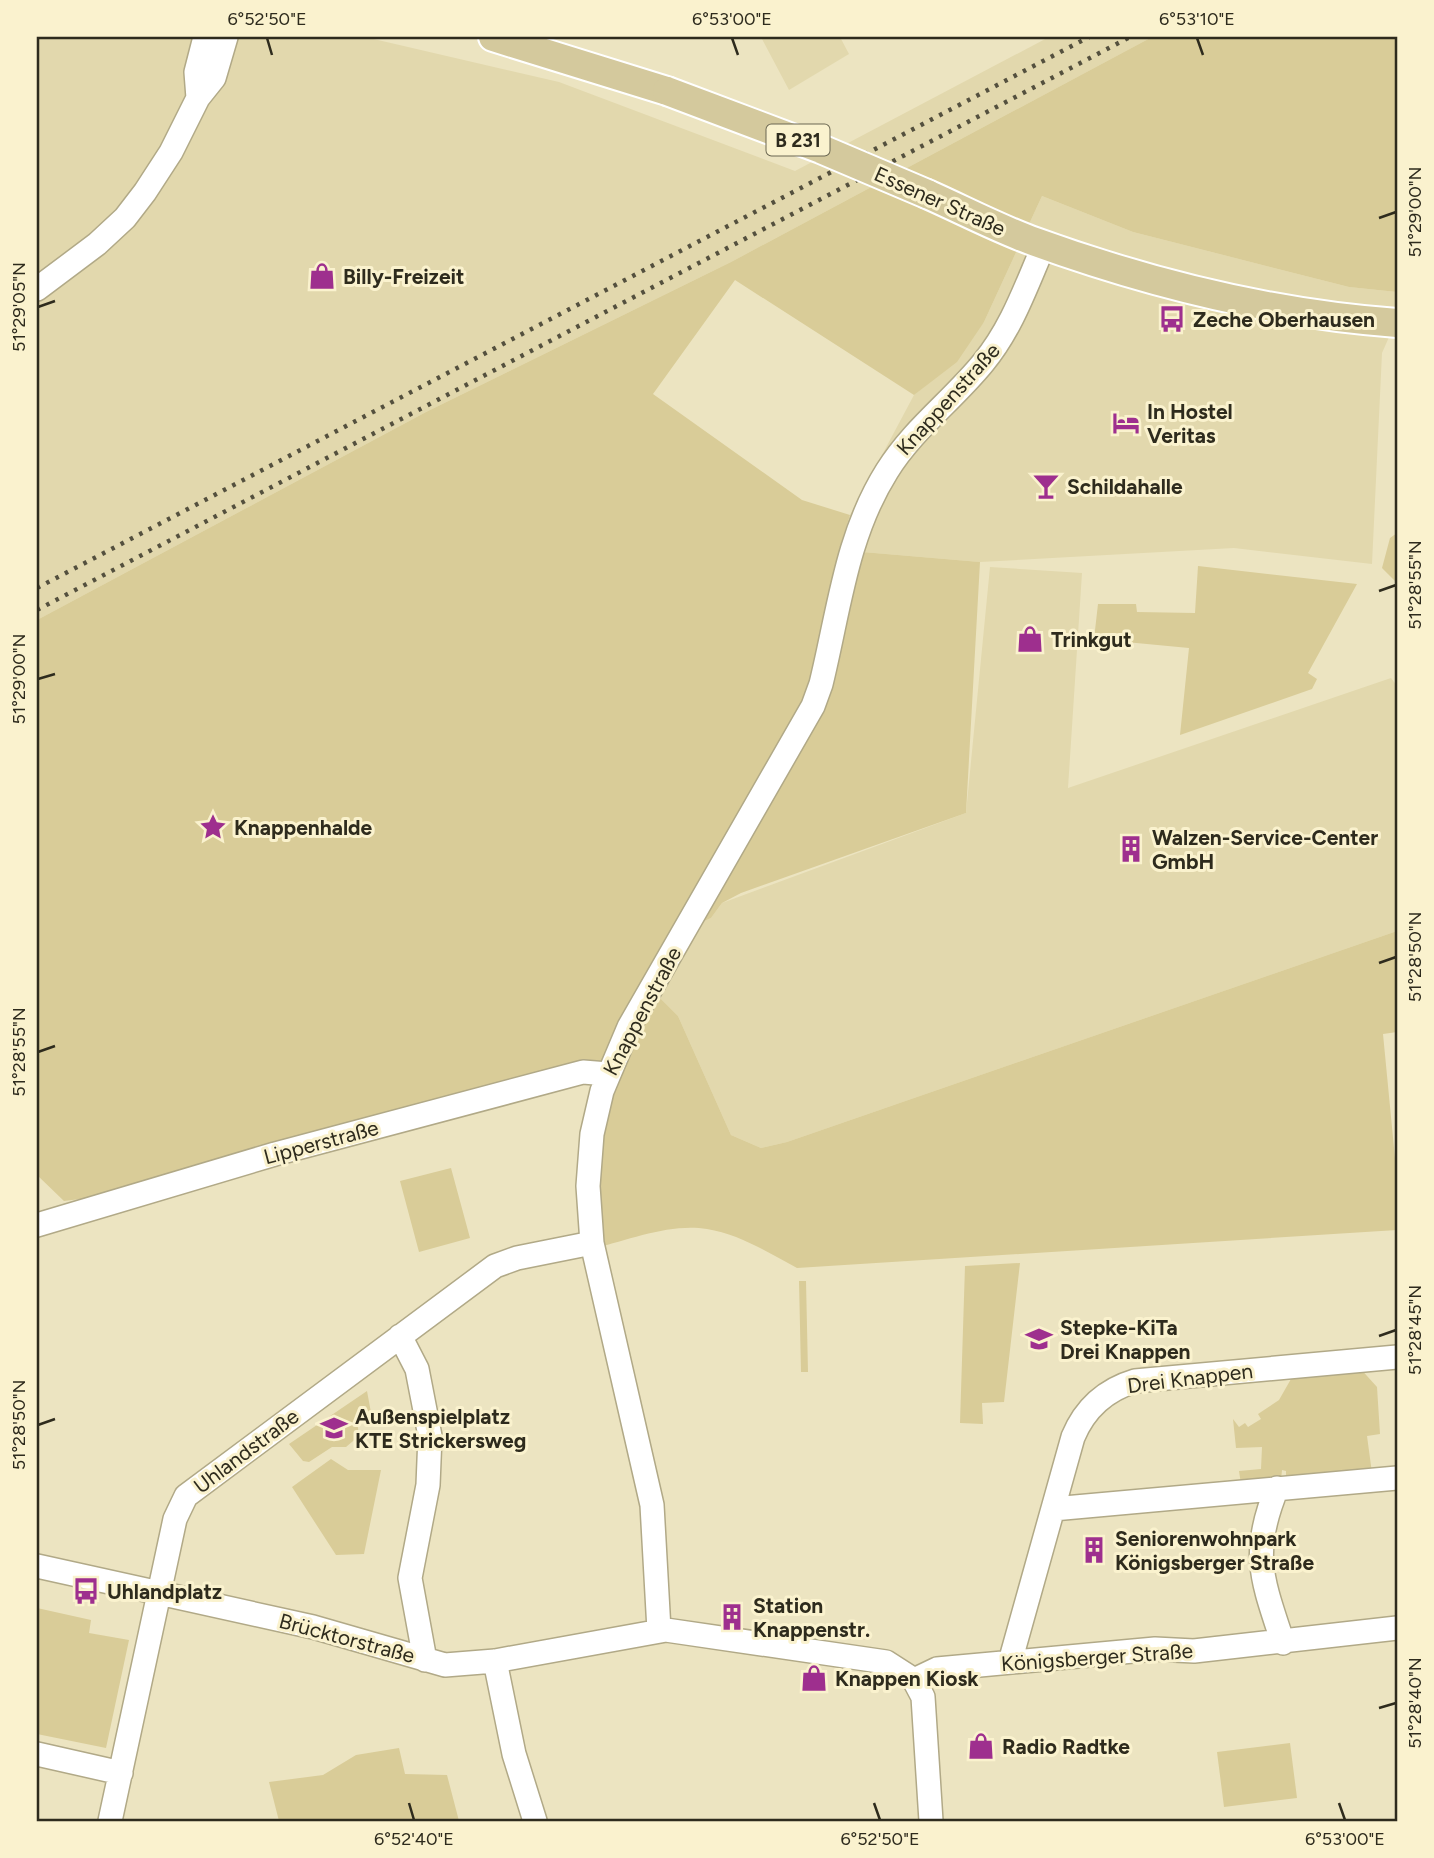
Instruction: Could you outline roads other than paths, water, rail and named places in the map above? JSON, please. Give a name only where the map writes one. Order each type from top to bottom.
[{"type":"main road","name":"Essener Straße","points":[[493,37],[667,91],[808,144],[1044,245],[1178,287],[1236,300],[1397,323]]},
{"type":"street","points":[[198,98],[196,72],[205,37]]},
{"type":"street","points":[[37,289],[97,244],[125,218],[167,159],[198,98],[214,78],[226,37]]},
{"type":"street","name":"Knappenstraße","points":[[659,1630],[652,1505],[592,1243],[588,1199],[590,1154],[597,1107],[608,1074],[645,996],[813,706],[829,652],[846,564],[879,485],[900,452],[982,364],[1002,338],[1044,245]]},
{"type":"street","name":"Lipperstraße","points":[[37,1225],[275,1154],[569,1075],[583,1072],[608,1074]]},
{"type":"street","name":"Uhlandstraße","points":[[110,1821],[177,1513],[190,1492],[502,1262],[592,1243]]},
{"type":"street","points":[[400,1336],[417,1369],[430,1436],[429,1478],[411,1578],[425,1660]]},
{"type":"street","name":"Drei Knappen","points":[[1010,1662],[1077,1426],[1097,1400],[1125,1384],[1397,1357]]},
{"type":"street","points":[[1053,1509],[1397,1478]]},
{"type":"street","points":[[1277,1488],[1266,1515],[1260,1552],[1263,1580],[1283,1643]]},
{"type":"street","name":"Brücktorstraße","points":[[37,1566],[313,1627],[425,1660],[453,1665],[495,1661],[659,1630]]},
{"type":"street","name":"Königsberger Straße","points":[[914,1680],[937,1669],[1283,1643],[1297,1637],[1397,1628]]},
{"type":"street","points":[[659,1630],[886,1662],[914,1680],[923,1697],[931,1821]]},
{"type":"street","points":[[495,1661],[514,1754],[535,1821]]},
{"type":"street","points":[[37,1754],[121,1773]]},
{"type":"railway","points":[[37,588],[1089,37]]},
{"type":"railway","points":[[37,610],[1130,37]]},
{"type":"place","name":"Billy-Freizeit","points":[[322,276]]},
{"type":"place","name":"Zeche Oberhausen","points":[[1172,319]]},
{"type":"place","name":"In Hostel Veritas","points":[[1126,423]]},
{"type":"place","name":"Schildahalle","points":[[1046,486]]},
{"type":"place","name":"Trinkgut","points":[[1030,639]]},
{"type":"place","name":"Knappenhalde","points":[[213,827]]},
{"type":"place","name":"Walzen-Service-Center GmbH","points":[[1131,849]]},
{"type":"place","name":"Stepke-KiTa Drei Knappen","points":[[1039,1339]]},
{"type":"place","name":"Außenspielplatz KTE Strickersweg","points":[[334,1428]]},
{"type":"place","name":"Seniorenwohnpark Königsberger Straße","points":[[1094,1550]]},
{"type":"place","name":"Uhlandplatz","points":[[86,1591]]},
{"type":"place","name":"Station Knappenstr.","points":[[732,1617]]},
{"type":"place","name":"Knappen Kiosk","points":[[814,1678]]},
{"type":"place","name":"Radio Radtke","points":[[981,1746]]}]
